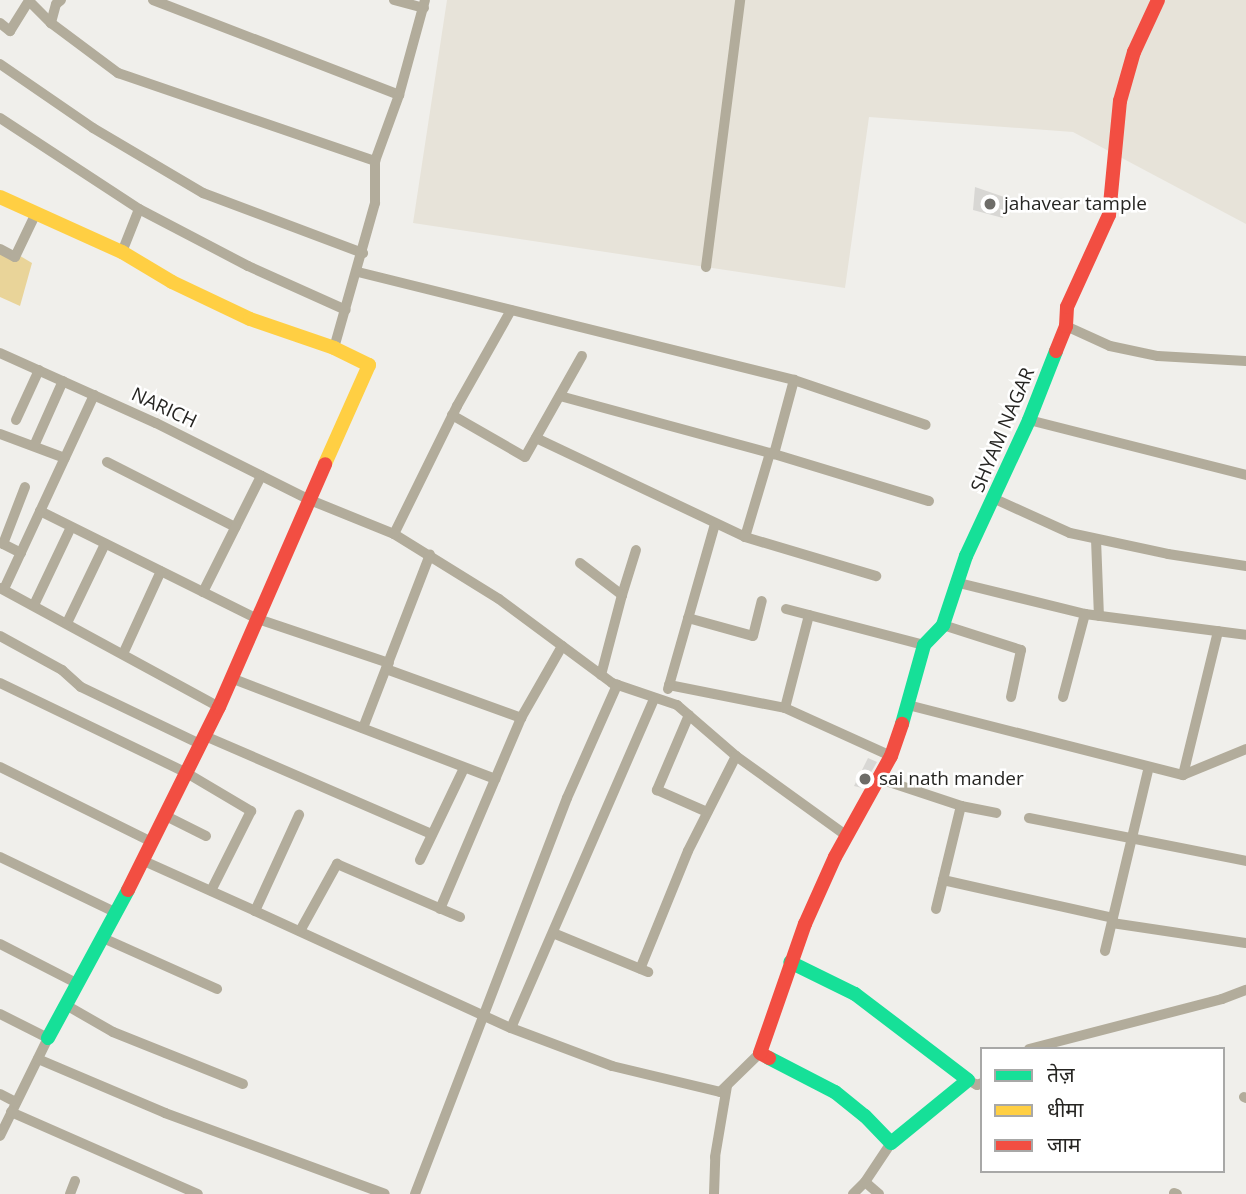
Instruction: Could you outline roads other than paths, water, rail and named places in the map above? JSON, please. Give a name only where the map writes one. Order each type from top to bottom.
[{"type":"street","points":[[51,23],[56,4],[61,0]]},
{"type":"street","points":[[153,0],[399,95]]},
{"type":"street","points":[[334,348],[358,272],[375,203],[375,162],[399,95],[424,4],[394,0]]},
{"type":"street","points":[[706,267],[740,0]]},
{"type":"street","name":"SHYAM NAGAR","points":[[923,645],[943,625],[967,556],[995,499],[1066,326],[1067,307],[1109,215],[1120,101],[1134,52],[1158,0]]},
{"type":"street","points":[[0,23],[10,31],[30,1],[51,23],[118,73],[375,162]]},
{"type":"street","points":[[0,65],[93,128],[203,193],[363,253]]},
{"type":"street","points":[[0,118],[139,209],[248,266],[346,310]]},
{"type":"street","points":[[0,197],[122,252],[172,282],[250,319],[334,348],[369,365],[219,707],[164,815],[144,861],[48,1038],[0,1136]]},
{"type":"street","points":[[122,252],[139,209]]},
{"type":"street","points":[[0,249],[15,257],[35,215]]},
{"type":"street","points":[[358,272],[794,380],[926,425]]},
{"type":"street","points":[[394,534],[452,415],[511,310]]},
{"type":"street","points":[[1066,326],[1110,345],[1158,356],[1246,361]]},
{"type":"street","name":"NARICH","points":[[0,353],[94,395],[310,500],[394,534],[499,599],[617,685],[677,705],[736,756],[847,836]]},
{"type":"street","points":[[452,415],[525,457],[582,356]]},
{"type":"street","points":[[16,420],[39,370]]},
{"type":"street","points":[[745,537],[794,380]]},
{"type":"street","points":[[34,446],[62,381]]},
{"type":"street","points":[[94,395],[2,588],[219,707]]},
{"type":"street","points":[[560,396],[772,454],[929,501]]},
{"type":"street","points":[[1029,420],[1246,475]]},
{"type":"street","points":[[0,434],[65,458]]},
{"type":"street","points":[[536,438],[745,537],[876,576]]},
{"type":"street","points":[[107,462],[235,527]]},
{"type":"street","points":[[203,592],[261,476]]},
{"type":"street","points":[[20,553],[3,544],[25,486]]},
{"type":"street","points":[[995,499],[1070,533],[1246,566]]},
{"type":"street","points":[[40,511],[258,619],[521,718]]},
{"type":"street","points":[[511,1028],[659,701],[669,685],[715,524]]},
{"type":"street","points":[[34,605],[71,527]]},
{"type":"street","points":[[1096,539],[1099,616]]},
{"type":"street","points":[[67,623],[105,544]]},
{"type":"street","points":[[601,674],[636,550]]},
{"type":"street","points":[[363,728],[429,554]]},
{"type":"street","points":[[580,563],[622,595]]},
{"type":"street","points":[[123,654],[161,571]]},
{"type":"street","points":[[959,583],[1084,614],[1246,635]]},
{"type":"street","points":[[688,618],[753,636],[762,601]]},
{"type":"street","points":[[144,861],[511,1028],[612,1066],[720,1092],[760,1053],[790,962],[835,857],[891,757],[923,645],[786,609]]},
{"type":"street","points":[[1063,697],[1084,614]]},
{"type":"street","points":[[785,708],[809,615]]},
{"type":"street","points":[[943,625],[1021,650],[1011,697]]},
{"type":"street","points":[[1183,775],[1218,631]]},
{"type":"street","points":[[0,636],[62,670],[81,687],[432,834]]},
{"type":"street","points":[[440,909],[521,718],[562,646]]},
{"type":"street","points":[[231,678],[495,779]]},
{"type":"street","points":[[0,683],[185,772],[251,811],[211,891]]},
{"type":"street","points":[[415,1194],[567,798],[617,685]]},
{"type":"street","points":[[669,685],[785,708],[891,757]]},
{"type":"street","points":[[908,705],[1183,775],[1246,749]]},
{"type":"street","points":[[689,715],[657,790],[707,812]]},
{"type":"street","points":[[553,933],[644,971],[707,812],[736,756]]},
{"type":"street","points":[[0,767],[152,842]]},
{"type":"street","points":[[1105,951],[1149,767]]},
{"type":"street","points":[[419,860],[464,768]]},
{"type":"street","points":[[877,778],[961,806],[996,813]]},
{"type":"street","points":[[936,909],[961,806]]},
{"type":"street","points":[[164,815],[206,835]]},
{"type":"street","points":[[255,911],[299,816]]},
{"type":"street","points":[[1029,818],[1246,861]]},
{"type":"street","points":[[0,857],[117,913]]},
{"type":"street","points":[[300,931],[337,864],[460,917]]},
{"type":"street","points":[[943,880],[1112,920],[1246,943]]},
{"type":"street","points":[[103,938],[217,989]]},
{"type":"street","points":[[0,944],[78,984]]},
{"type":"street","points":[[790,962],[855,994],[975,1082],[891,1143],[865,1182],[853,1194]]},
{"type":"street","points":[[1037,1047],[1222,999],[1246,989]]},
{"type":"street","points":[[66,1006],[113,1032],[243,1084]]},
{"type":"street","points":[[0,1014],[48,1038]]},
{"type":"street","points":[[760,1053],[835,1092],[865,1116],[891,1143]]},
{"type":"street","points":[[38,1059],[165,1113],[385,1194]]},
{"type":"street","points":[[714,1194],[715,1157],[727,1085]]},
{"type":"street","points":[[0,1094],[14,1107],[198,1194]]},
{"type":"street","points":[[69,1194],[75,1181]]},
{"type":"street","points":[[865,1182],[879,1194]]},
{"type":"place","name":"jahavear tample","points":[[990,204]]},
{"type":"place","name":"sai nath mander","points":[[865,779]]}]
